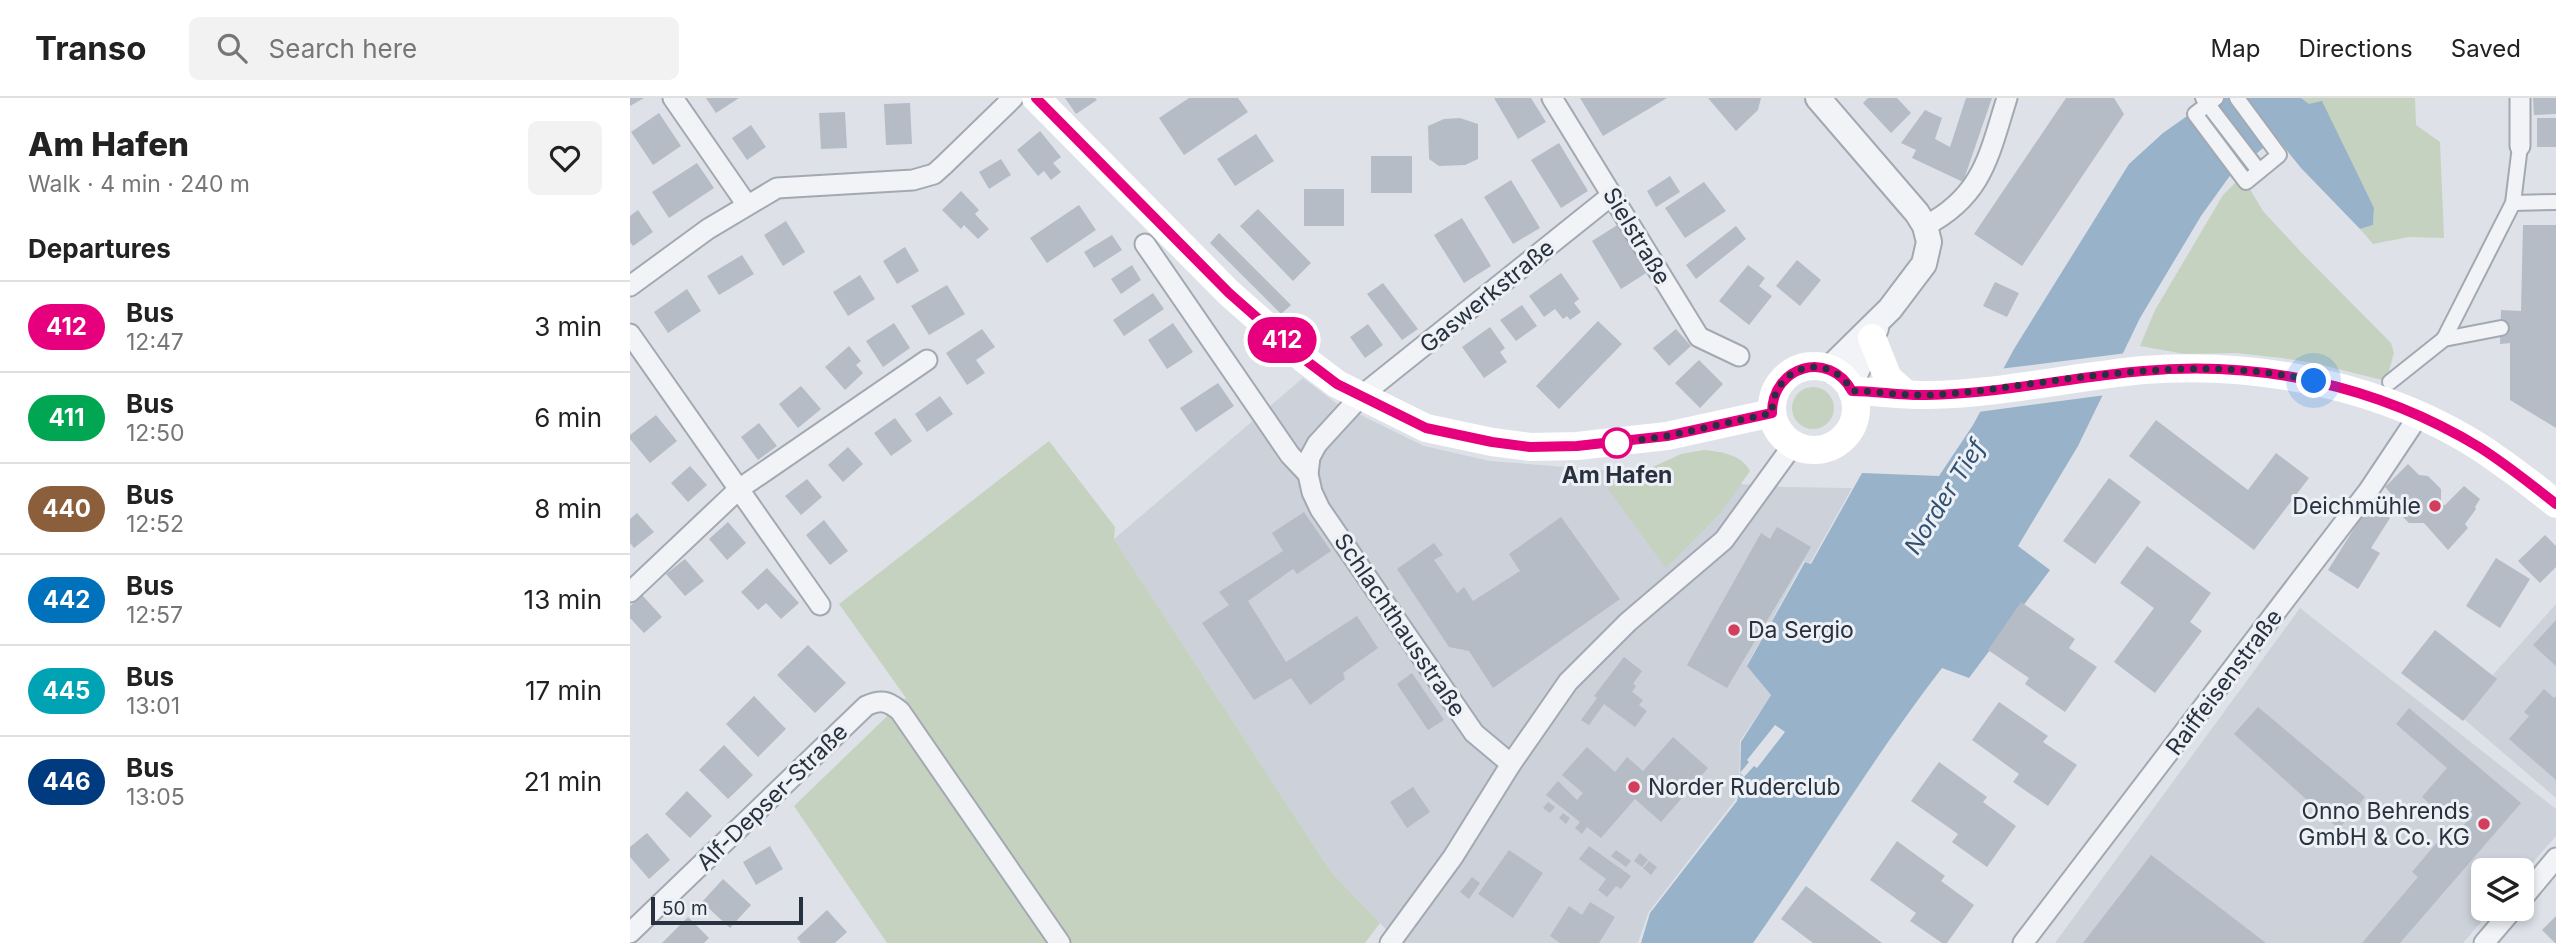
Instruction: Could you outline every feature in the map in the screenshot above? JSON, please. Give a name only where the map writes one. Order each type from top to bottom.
[{"type":"main road","points":[[1036,98],[1229,293],[1304,359],[1337,384],[1426,428],[1530,447],[1617,443],[1667,436],[1772,413]]},
{"type":"main road","points":[[1876,329],[1888,378],[1915,394]]},
{"type":"main road","points":[[1847,390],[1850,430],[1840,442],[1825,449],[1808,450],[1793,445],[1782,435],[1772,413],[1776,391],[1785,379],[1798,370],[1814,366],[1877,411],[1915,394],[1976,391],[2143,370],[2235,368],[2285,374],[2339,388],[2419,415],[2482,449],[2556,504]]},
{"type":"street","points":[[673,98],[747,205]]},
{"type":"street","points":[[630,286],[708,229],[777,188],[913,180],[934,174],[1013,98]]},
{"type":"street","name":"Sielstraße","points":[[1552,98],[1699,337],[1739,356]]},
{"type":"street","points":[[1818,98],[1917,213],[1925,226],[1928,242],[1924,264],[1876,329],[1847,390]]},
{"type":"street","points":[[1925,226],[1951,212],[1962,202],[1976,181],[1988,160],[2007,98]]},
{"type":"street","points":[[2209,100],[2259,171],[2279,155],[2237,98]]},
{"type":"street","points":[[2390,382],[2444,339],[2513,203],[2520,146],[2520,98]]},
{"type":"street","name":"Gaswerkstraße","points":[[1361,396],[1612,195]]},
{"type":"street","points":[[2513,203],[2556,202]]},
{"type":"street","name":"Schlachthausstraße","points":[[1145,244],[1290,454],[1308,474],[1320,509],[1474,733],[1511,764]]},
{"type":"street","points":[[2444,339],[2501,328]]},
{"type":"street","points":[[630,334],[820,605]]},
{"type":"street","points":[[630,592],[739,489],[927,360]]},
{"type":"street","points":[[1308,474],[1310,457],[1317,444],[1361,396]]},
{"type":"street","name":"Raiffeisenstraße","points":[[2023,943],[2370,490],[2419,415]]},
{"type":"street","points":[[1390,943],[1453,857],[1511,764],[1568,682],[1628,622],[1724,540],[1793,445]]},
{"type":"street","name":"Alf-Depser-Straße","points":[[630,933],[866,706],[877,701],[889,702],[900,711],[1060,943]]},
{"type":"street","points":[[2534,885],[2556,858]]},
{"type":"street","points":[[2484,943],[2503,921]]},
{"type":"shaded area","points":[[1303,378],[1336,403],[1424,446],[1490,461],[1628,472],[1642,477],[1783,487],[1852,488],[1810,563],[1804,561],[1747,665],[1771,695],[1740,741],[1739,787],[1735,800],[1648,913],[1638,943],[1399,943],[1331,872],[1114,539]]},
{"type":"shaded area","points":[[2556,604],[2556,798],[2458,714]]},
{"type":"shaded area","points":[[2300,608],[2556,809],[2556,836],[2534,861],[2534,858],[2471,858],[2471,921],[2482,921],[2463,943],[2055,943]]},
{"type":"green space","points":[[2301,98],[2415,98],[2416,125],[2440,142],[2444,238],[2409,237],[2373,244],[2360,229],[2373,225],[2374,208],[2309,104]]},
{"type":"green space","points":[[2242,176],[2263,211],[2391,343],[2394,353],[2386,381],[2282,358],[2236,353],[2185,354],[2140,346],[2155,310],[2223,195]]},
{"type":"green space","points":[[1813,387],[1828,393],[1834,408],[1828,423],[1813,429],[1798,423],[1792,408],[1798,393]]},
{"type":"green space","points":[[1049,441],[1115,527],[1114,539],[1331,872],[1380,923],[1365,943],[887,943],[794,806],[906,698],[839,604]]},
{"type":"green space","points":[[1704,450],[1736,457],[1750,471],[1721,512],[1666,568],[1607,488],[1681,454]]},
{"type":"water","name":"Norder Tief","points":[[2225,98],[2301,98],[2309,104],[2322,101],[2374,208],[2373,225],[2360,229],[2301,168],[2276,137],[2229,177],[2201,216],[2140,318],[2078,446],[2018,546],[2050,570],[1969,678],[1942,668],[1893,735],[1753,943],[1641,943],[1650,913],[1737,801],[1741,742],[1771,695],[1747,666],[1805,562],[1811,564],[1862,473],[1939,476],[1973,425],[2014,349],[2129,164],[2163,133],[2190,114],[2197,121]]},
{"type":"pier","points":[[2127,353],[2106,395],[1978,412],[1999,369]]},
{"type":"pier","points":[[1775,725],[1785,732],[1757,768],[1754,766],[1744,777],[1740,773],[1749,762],[1747,760]]},
{"type":"building","points":[[630,98],[644,98],[630,106]]},
{"type":"building","points":[[706,98],[739,98],[716,113]]},
{"type":"building","points":[[1065,98],[1095,98],[1097,100],[1076,114]]},
{"type":"building","points":[[1189,98],[1238,98],[1248,112],[1184,155],[1159,118]]},
{"type":"building","points":[[1494,98],[1531,98],[1546,122],[1518,139]]},
{"type":"building","points":[[1580,98],[1667,98],[1603,136]]},
{"type":"building","points":[[1708,98],[1761,98],[1758,110],[1736,131]]},
{"type":"building","points":[[1868,98],[1897,98],[1911,113],[1891,133],[1863,103]]},
{"type":"building","points":[[1966,98],[1992,98],[1963,182],[1912,158],[1916,150],[1901,143],[1925,110],[1942,118],[1935,139],[1950,147]]},
{"type":"building","points":[[2066,98],[2114,98],[2124,114],[2022,266],[1974,234]]},
{"type":"building","points":[[2533,98],[2556,98],[2556,114],[2534,115]]},
{"type":"building","points":[[910,103],[912,144],[886,145],[884,104]]},
{"type":"building","points":[[845,112],[847,148],[821,149],[819,113]]},
{"type":"building","points":[[659,113],[681,146],[653,165],[631,132]]},
{"type":"building","points":[[1460,118],[1478,124],[1478,159],[1465,165],[1439,166],[1429,159],[1428,126],[1444,119]]},
{"type":"building","points":[[2537,118],[2556,118],[2556,147],[2537,147]]},
{"type":"building","points":[[751,125],[766,147],[747,160],[732,138]]},
{"type":"building","points":[[1040,131],[1061,157],[1053,163],[1061,172],[1051,180],[1044,171],[1038,176],[1017,150]]},
{"type":"building","points":[[1256,134],[1274,161],[1235,186],[1217,159]]},
{"type":"building","points":[[1559,143],[1588,191],[1561,208],[1531,160]]},
{"type":"building","points":[[1371,156],[1412,156],[1412,193],[1371,193]]},
{"type":"building","points":[[1001,159],[1011,175],[989,189],[979,172]]},
{"type":"building","points":[[697,163],[714,188],[669,218],[652,192]]},
{"type":"building","points":[[1670,176],[1680,192],[1656,207],[1647,191]]},
{"type":"building","points":[[1511,180],[1540,228],[1513,244],[1484,197]]},
{"type":"building","points":[[1704,182],[1726,211],[1685,238],[1665,208]]},
{"type":"building","points":[[1304,189],[1344,189],[1344,226],[1304,226]]},
{"type":"building","points":[[961,191],[979,210],[975,214],[989,229],[978,239],[964,225],[961,229],[942,210]]},
{"type":"building","points":[[1079,205],[1096,230],[1047,263],[1030,238]]},
{"type":"building","points":[[1258,209],[1311,263],[1293,281],[1240,226]]},
{"type":"building","points":[[638,210],[653,232],[633,246],[630,242],[630,216]]},
{"type":"building","points":[[1462,218],[1491,266],[1464,283],[1434,235]]},
{"type":"building","points":[[786,221],[805,252],[783,266],[764,235]]},
{"type":"building","points":[[1619,224],[1648,272],[1621,289],[1592,241]]},
{"type":"building","points":[[2523,225],[2556,225],[2556,428],[2510,400],[2510,343],[2500,344],[2501,310],[2521,311]]},
{"type":"building","points":[[1736,226],[1746,239],[1696,279],[1686,265]]},
{"type":"building","points":[[1219,233],[1291,305],[1281,314],[1210,243]]},
{"type":"building","points":[[1112,235],[1122,250],[1094,268],[1084,252]]},
{"type":"building","points":[[905,247],[919,271],[897,284],[883,261]]},
{"type":"building","points":[[742,255],[754,274],[719,295],[707,276]]},
{"type":"building","points":[[1797,260],[1821,280],[1800,306],[1776,286]]},
{"type":"building","points":[[1132,265],[1141,280],[1121,294],[1111,279]]},
{"type":"building","points":[[1748,265],[1765,278],[1759,286],[1772,296],[1749,325],[1719,301]]},
{"type":"building","points":[[1561,273],[1579,299],[1574,303],[1581,312],[1570,320],[1567,316],[1563,319],[1555,309],[1544,317],[1529,296]]},
{"type":"building","points":[[860,275],[875,299],[848,316],[833,292]]},
{"type":"building","points":[[1995,282],[2019,293],[2007,317],[1983,306]]},
{"type":"building","points":[[1383,283],[1418,329],[1402,340],[1367,294]]},
{"type":"building","points":[[947,285],[965,314],[929,335],[911,306]]},
{"type":"building","points":[[687,289],[701,311],[668,333],[654,312]]},
{"type":"building","points":[[1153,293],[1164,309],[1124,336],[1113,320]]},
{"type":"building","points":[[1522,305],[1537,326],[1516,341],[1500,320]]},
{"type":"building","points":[[1598,321],[1622,344],[1559,409],[1536,386]]},
{"type":"building","points":[[894,323],[910,348],[883,367],[866,341]]},
{"type":"building","points":[[1173,323],[1193,352],[1167,369],[1148,340]]},
{"type":"building","points":[[1368,324],[1383,345],[1365,358],[1350,337]]},
{"type":"building","points":[[1490,327],[1505,348],[1500,352],[1507,362],[1484,378],[1462,347]]},
{"type":"building","points":[[982,329],[995,347],[976,360],[985,373],[967,385],[946,353]]},
{"type":"building","points":[[1676,329],[1691,346],[1669,366],[1653,348]]},
{"type":"building","points":[[849,346],[861,361],[856,365],[863,373],[845,390],[825,367]]},
{"type":"building","points":[[1699,360],[1723,384],[1700,408],[1675,383]]},
{"type":"building","points":[[1218,383],[1234,406],[1196,432],[1180,408]]},
{"type":"building","points":[[801,386],[821,409],[798,428],[779,404]]},
{"type":"building","points":[[940,396],[953,414],[927,432],[915,414]]},
{"type":"building","points":[[656,415],[677,441],[650,463],[630,439],[630,435]]},
{"type":"building","points":[[895,418],[912,441],[891,456],[874,433]]},
{"type":"building","points":[[2156,420],[2248,490],[2276,453],[2309,478],[2254,550],[2129,456]]},
{"type":"building","points":[[759,423],[777,446],[758,460],[741,437]]},
{"type":"building","points":[[848,447],[863,464],[843,482],[828,465]]},
{"type":"building","name":"Deichmühle","points":[[2408,464],[2419,475],[2428,476],[2441,489],[2441,505],[2445,505],[2464,486],[2480,499],[2465,524],[2468,528],[2448,550],[2424,523],[2409,523],[2395,509],[2395,498],[2385,487]]},
{"type":"building","points":[[690,466],[707,485],[688,502],[671,483]]},
{"type":"building","points":[[2109,478],[2141,502],[2095,564],[2063,541]]},
{"type":"building","points":[[807,479],[822,497],[801,515],[785,496]]},
{"type":"building","points":[[2369,505],[2390,518],[2371,548],[2380,553],[2358,589],[2328,570]]},
{"type":"building","points":[[1304,512],[1331,551],[1297,574],[1293,569],[1248,601],[1286,662],[1357,616],[1378,648],[1343,673],[1345,679],[1310,705],[1291,678],[1254,700],[1202,623],[1229,605],[1219,592],[1283,551],[1272,533]]},
{"type":"building","points":[[637,513],[654,532],[634,548],[630,543],[630,519]]},
{"type":"building","points":[[1561,517],[1620,599],[1493,688],[1469,651],[1449,647],[1397,569],[1434,543],[1443,555],[1434,560],[1457,593],[1464,587],[1473,601],[1520,571],[1509,554]]},
{"type":"building","points":[[824,520],[848,551],[830,565],[806,535]]},
{"type":"building","points":[[728,522],[746,543],[727,560],[709,539]]},
{"type":"building","name":"Da Sergio","points":[[1777,527],[1811,547],[1727,688],[1687,665],[1761,533],[1770,539]]},
{"type":"building","points":[[2545,535],[2556,546],[2556,567],[2540,583],[2518,561]]},
{"type":"building","points":[[2147,546],[2211,593],[2190,622],[2202,631],[2155,693],[2114,662],[2154,608],[2120,583]]},
{"type":"building","points":[[2496,558],[2530,579],[2500,628],[2466,606]]},
{"type":"building","points":[[685,559],[704,581],[685,596],[666,574]]},
{"type":"building","points":[[767,568],[799,603],[781,619],[766,603],[758,610],[741,592]]},
{"type":"building","points":[[642,595],[662,617],[644,633],[630,618],[630,606]]},
{"type":"building","points":[[2021,602],[2075,639],[2069,648],[2097,667],[2065,712],[2025,684],[2029,678],[1988,650]]},
{"type":"building","points":[[2556,620],[2556,666],[2533,645]]},
{"type":"building","points":[[2435,630],[2497,679],[2463,721],[2401,673]]},
{"type":"building","points":[[808,645],[846,683],[815,713],[777,675]]},
{"type":"building","name":"Norder Ruderclub","points":[[1624,657],[1642,671],[1633,684],[1636,686],[1632,692],[1643,700],[1639,705],[1647,711],[1635,727],[1604,704],[1589,725],[1581,720],[1597,698],[1594,696]]},
{"type":"building","points":[[1412,673],[1444,720],[1428,730],[1397,684]]},
{"type":"building","points":[[2544,689],[2554,698],[2556,696],[2556,780],[2509,739],[2529,716],[2524,712]]},
{"type":"building","points":[[754,696],[786,729],[758,757],[726,724]]},
{"type":"building","points":[[1999,702],[2048,736],[2043,742],[2077,765],[2048,806],[2013,782],[2019,774],[1972,740]]},
{"type":"building","points":[[2258,707],[2365,797],[2339,829],[2234,734]]},
{"type":"building","name":"Onno Behrends GmbH & Co. KG","points":[[2409,708],[2521,803],[2400,943],[2362,943],[2418,877],[2412,872],[2451,826],[2458,832],[2473,814],[2464,806],[2451,822],[2422,797],[2447,768],[2396,724]]},
{"type":"building","name":"Norder Ruderclub","points":[[1673,737],[1708,768],[1661,822],[1635,799],[1601,838],[1587,827],[1582,834],[1575,828],[1580,822],[1546,795],[1558,781],[1577,800],[1583,793],[1562,775],[1587,747],[1615,772],[1627,757],[1643,771]]},
{"type":"building","points":[[724,745],[753,775],[728,799],[699,770]]},
{"type":"building","points":[[1939,762],[1987,797],[1983,802],[2016,826],[1987,867],[1952,842],[1958,834],[1911,801]]},
{"type":"building","points":[[1413,787],[1430,812],[1407,828],[1390,802]]},
{"type":"building","points":[[687,791],[712,816],[690,838],[665,814]]},
{"type":"building","points":[[1548,802],[1555,807],[1550,813],[1543,808]]},
{"type":"building","points":[[1563,813],[1570,818],[1566,824],[1559,818]]},
{"type":"building","points":[[647,833],[670,860],[649,879],[630,857],[630,847]]},
{"type":"building","points":[[1897,841],[1945,876],[1941,881],[1974,905],[1947,943],[1942,943],[1910,921],[1916,913],[1870,880]]},
{"type":"building","points":[[770,846],[783,869],[756,885],[743,862]]},
{"type":"building","points":[[1589,846],[1631,876],[1621,889],[1616,886],[1607,897],[1598,890],[1606,879],[1579,859]]},
{"type":"building","points":[[1509,850],[1543,873],[1513,918],[1478,894]]},
{"type":"building","points":[[1616,850],[1631,861],[1626,867],[1611,856]]},
{"type":"building","points":[[1640,853],[1648,860],[1642,867],[1634,861]]},
{"type":"building","points":[[2151,855],[2266,943],[2083,943]]},
{"type":"building","points":[[1649,861],[1657,867],[1651,875],[1643,868]]},
{"type":"building","points":[[1472,877],[1480,883],[1469,899],[1460,892]]},
{"type":"building","points":[[723,879],[751,905],[730,928],[702,902]]},
{"type":"building","points":[[1806,886],[1882,943],[1813,943],[1781,919]]},
{"type":"building","points":[[1590,902],[1615,917],[1599,943],[1560,943],[1550,936],[1569,906],[1582,915]]},
{"type":"building","points":[[827,910],[847,932],[835,943],[801,943],[797,938]]},
{"type":"building","points":[[2556,916],[2556,943],[2555,943],[2542,930]]},
{"type":"building","points":[[688,917],[709,938],[704,943],[662,943]]},
{"type":"bus line","name":"412","points":[[1036,98],[1229,293],[1304,359],[1337,384],[1426,428],[1530,447],[1617,443],[1667,436],[1772,413],[1776,391],[1785,379],[1798,370],[1814,366],[1829,369],[1841,376],[1852,391],[1885,391],[1925,396],[2143,370],[2235,368],[2285,374],[2314,381],[2419,415],[2482,449],[2556,504]]},
{"type":"place","name":"Am Hafen","points":[[1617,443]]},
{"type":"place","name":"Deichmühle","points":[[2435,506]]},
{"type":"place","name":"Da Sergio","points":[[1734,630]]},
{"type":"place","name":"Norder Ruderclub","points":[[1634,787]]},
{"type":"place","name":"Onno Behrends GmbH & Co. KG","points":[[2484,824]]},
{"type":"route","points":[[1617,443],[1667,436],[1772,413],[1776,391],[1785,379],[1798,370],[1814,366],[1829,369],[1841,376],[1852,391],[1885,391],[1925,396],[2143,370],[2185,368],[2235,368],[2285,374],[2314,381]]}]
